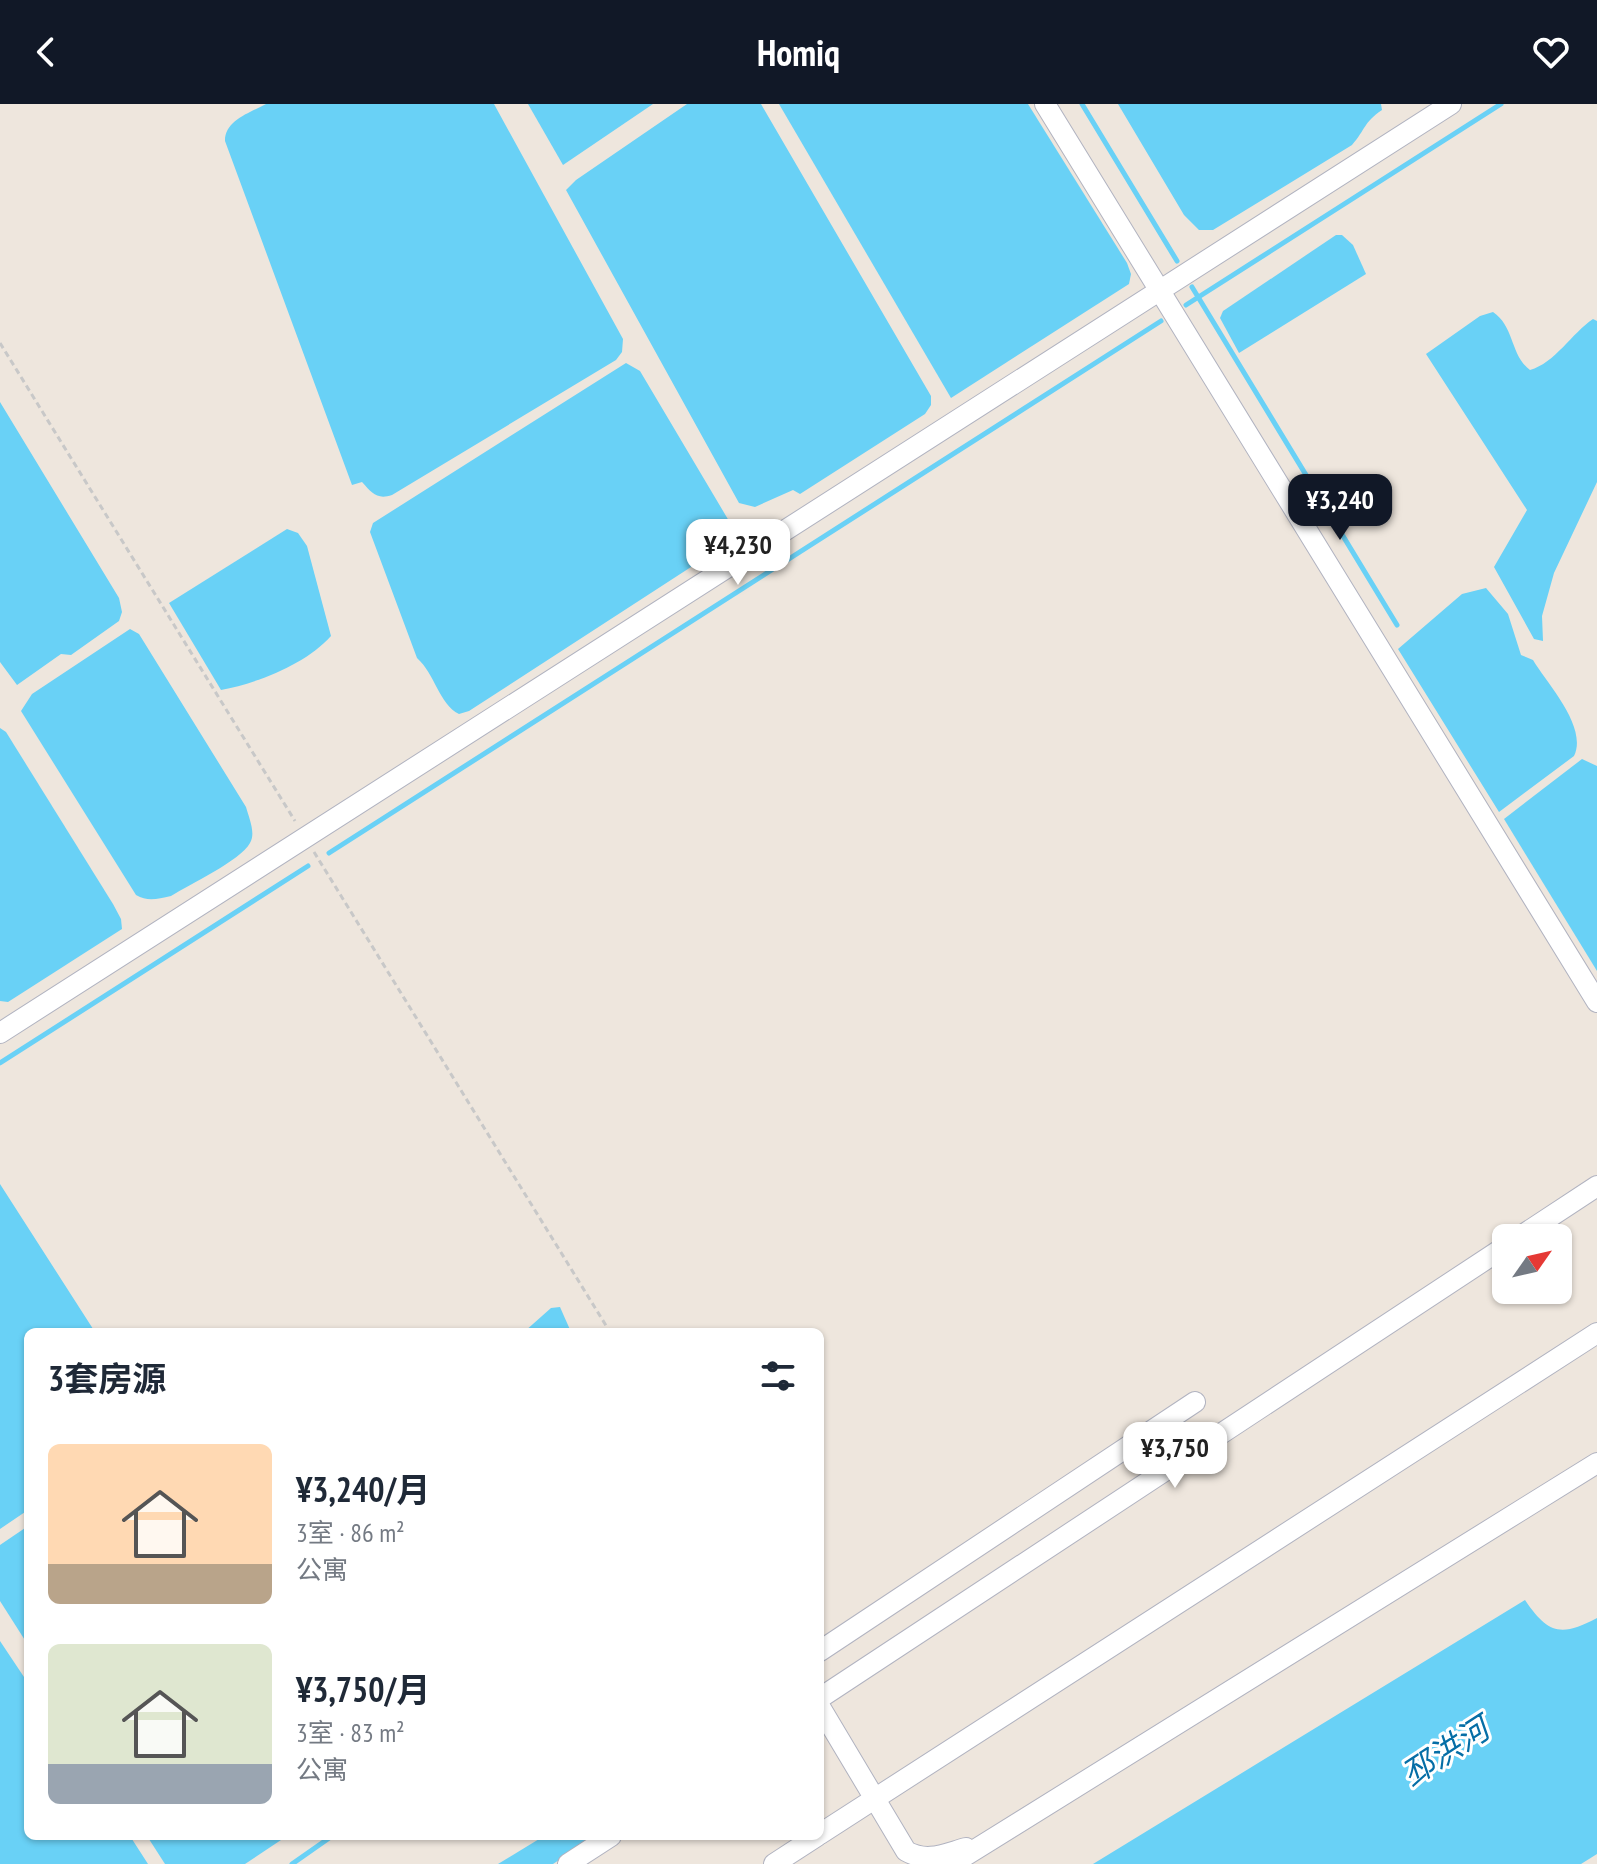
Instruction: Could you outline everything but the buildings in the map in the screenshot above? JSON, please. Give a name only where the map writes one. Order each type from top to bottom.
[{"type":"street","points":[[1045,104],[1597,1002]]},
{"type":"street","points":[[0,1033],[1451,104]]},
{"type":"street","points":[[1539,1224],[1597,1186]]},
{"type":"street","points":[[824,1695],[1492,1255]]},
{"type":"street","points":[[824,1831],[1597,1333]]},
{"type":"street","points":[[824,1648],[1195,1402]]},
{"type":"street","points":[[952,1864],[1597,1463]]},
{"type":"street","points":[[824,1714],[906,1851],[918,1861],[989,1841]]},
{"type":"street","points":[[568,1864],[605,1840]]},
{"type":"street","points":[[774,1864],[810,1840]]},
{"type":"water","points":[[266,104],[494,104],[623,339],[622,352],[616,360],[392,495],[382,497],[375,494],[362,482],[352,485],[225,141],[234,122]]},
{"type":"water","points":[[528,104],[653,104],[563,165]]},
{"type":"water","points":[[687,104],[761,104],[931,396],[931,405],[925,414],[800,494],[793,490],[755,507],[739,503],[566,190]]},
{"type":"water","points":[[779,104],[1028,104],[1127,263],[1131,274],[1129,284],[951,398]]},
{"type":"water","points":[[1118,104],[1381,104],[1382,110],[1352,145],[1213,230],[1199,230],[1184,215]]},
{"type":"water","points":[[1336,235],[1342,235],[1353,245],[1366,274],[1239,353],[1220,318],[1223,311]]},
{"type":"water","points":[[1493,312],[1505,325],[1519,357],[1530,370],[1547,361],[1593,319],[1597,321],[1597,482],[1554,573],[1542,616],[1543,641],[1534,639],[1494,567],[1527,510],[1426,354],[1480,316]]},
{"type":"water","points":[[626,363],[640,371],[729,521],[728,543],[469,711],[459,714],[447,703],[417,658],[370,532],[373,523]]},
{"type":"water","points":[[0,402],[119,598],[122,612],[119,621],[71,655],[61,654],[17,685],[0,662]]},
{"type":"water","points":[[287,529],[298,533],[307,546],[331,636],[295,664],[250,683],[221,690],[169,603]]},
{"type":"water","points":[[1486,588],[1508,614],[1521,655],[1533,660],[1564,706],[1576,732],[1577,745],[1574,756],[1499,812],[1398,649],[1462,594]]},
{"type":"water","points":[[130,629],[139,634],[246,807],[252,830],[252,839],[245,850],[226,865],[171,896],[153,899],[136,895],[21,711],[32,694]]},
{"type":"water","points":[[0,728],[6,732],[113,904],[121,919],[122,929],[8,1002],[0,1001]]},
{"type":"water","points":[[1582,759],[1597,766],[1597,971],[1504,819]]},
{"type":"water","points":[[0,1184],[92,1328],[24,1328],[24,1513],[0,1529]]},
{"type":"water","points":[[560,1307],[569,1328],[528,1328],[551,1308]]},
{"type":"water","points":[[24,1529],[24,1639],[0,1601],[0,1545]]},
{"type":"water","name":"邳洪河","points":[[1525,1600],[1541,1620],[1556,1629],[1574,1628],[1597,1618],[1597,1854],[1581,1864],[1093,1864]]},
{"type":"water","points":[[0,1641],[24,1677],[24,1840],[133,1840],[148,1864],[0,1864]]},
{"type":"water","points":[[150,1840],[281,1840],[245,1864],[165,1864]]},
{"type":"water","points":[[537,1840],[589,1840],[553,1864],[498,1864]]},
{"type":"waterway","points":[[1082,104],[1177,261]]},
{"type":"waterway","points":[[1186,305],[1501,104]]},
{"type":"waterway","points":[[1192,287],[1397,625]]},
{"type":"waterway","points":[[329,853],[1161,321]]},
{"type":"waterway","points":[[0,1063],[308,866]]},
{"type":"waterway","points":[[292,1864],[326,1840]]}]
